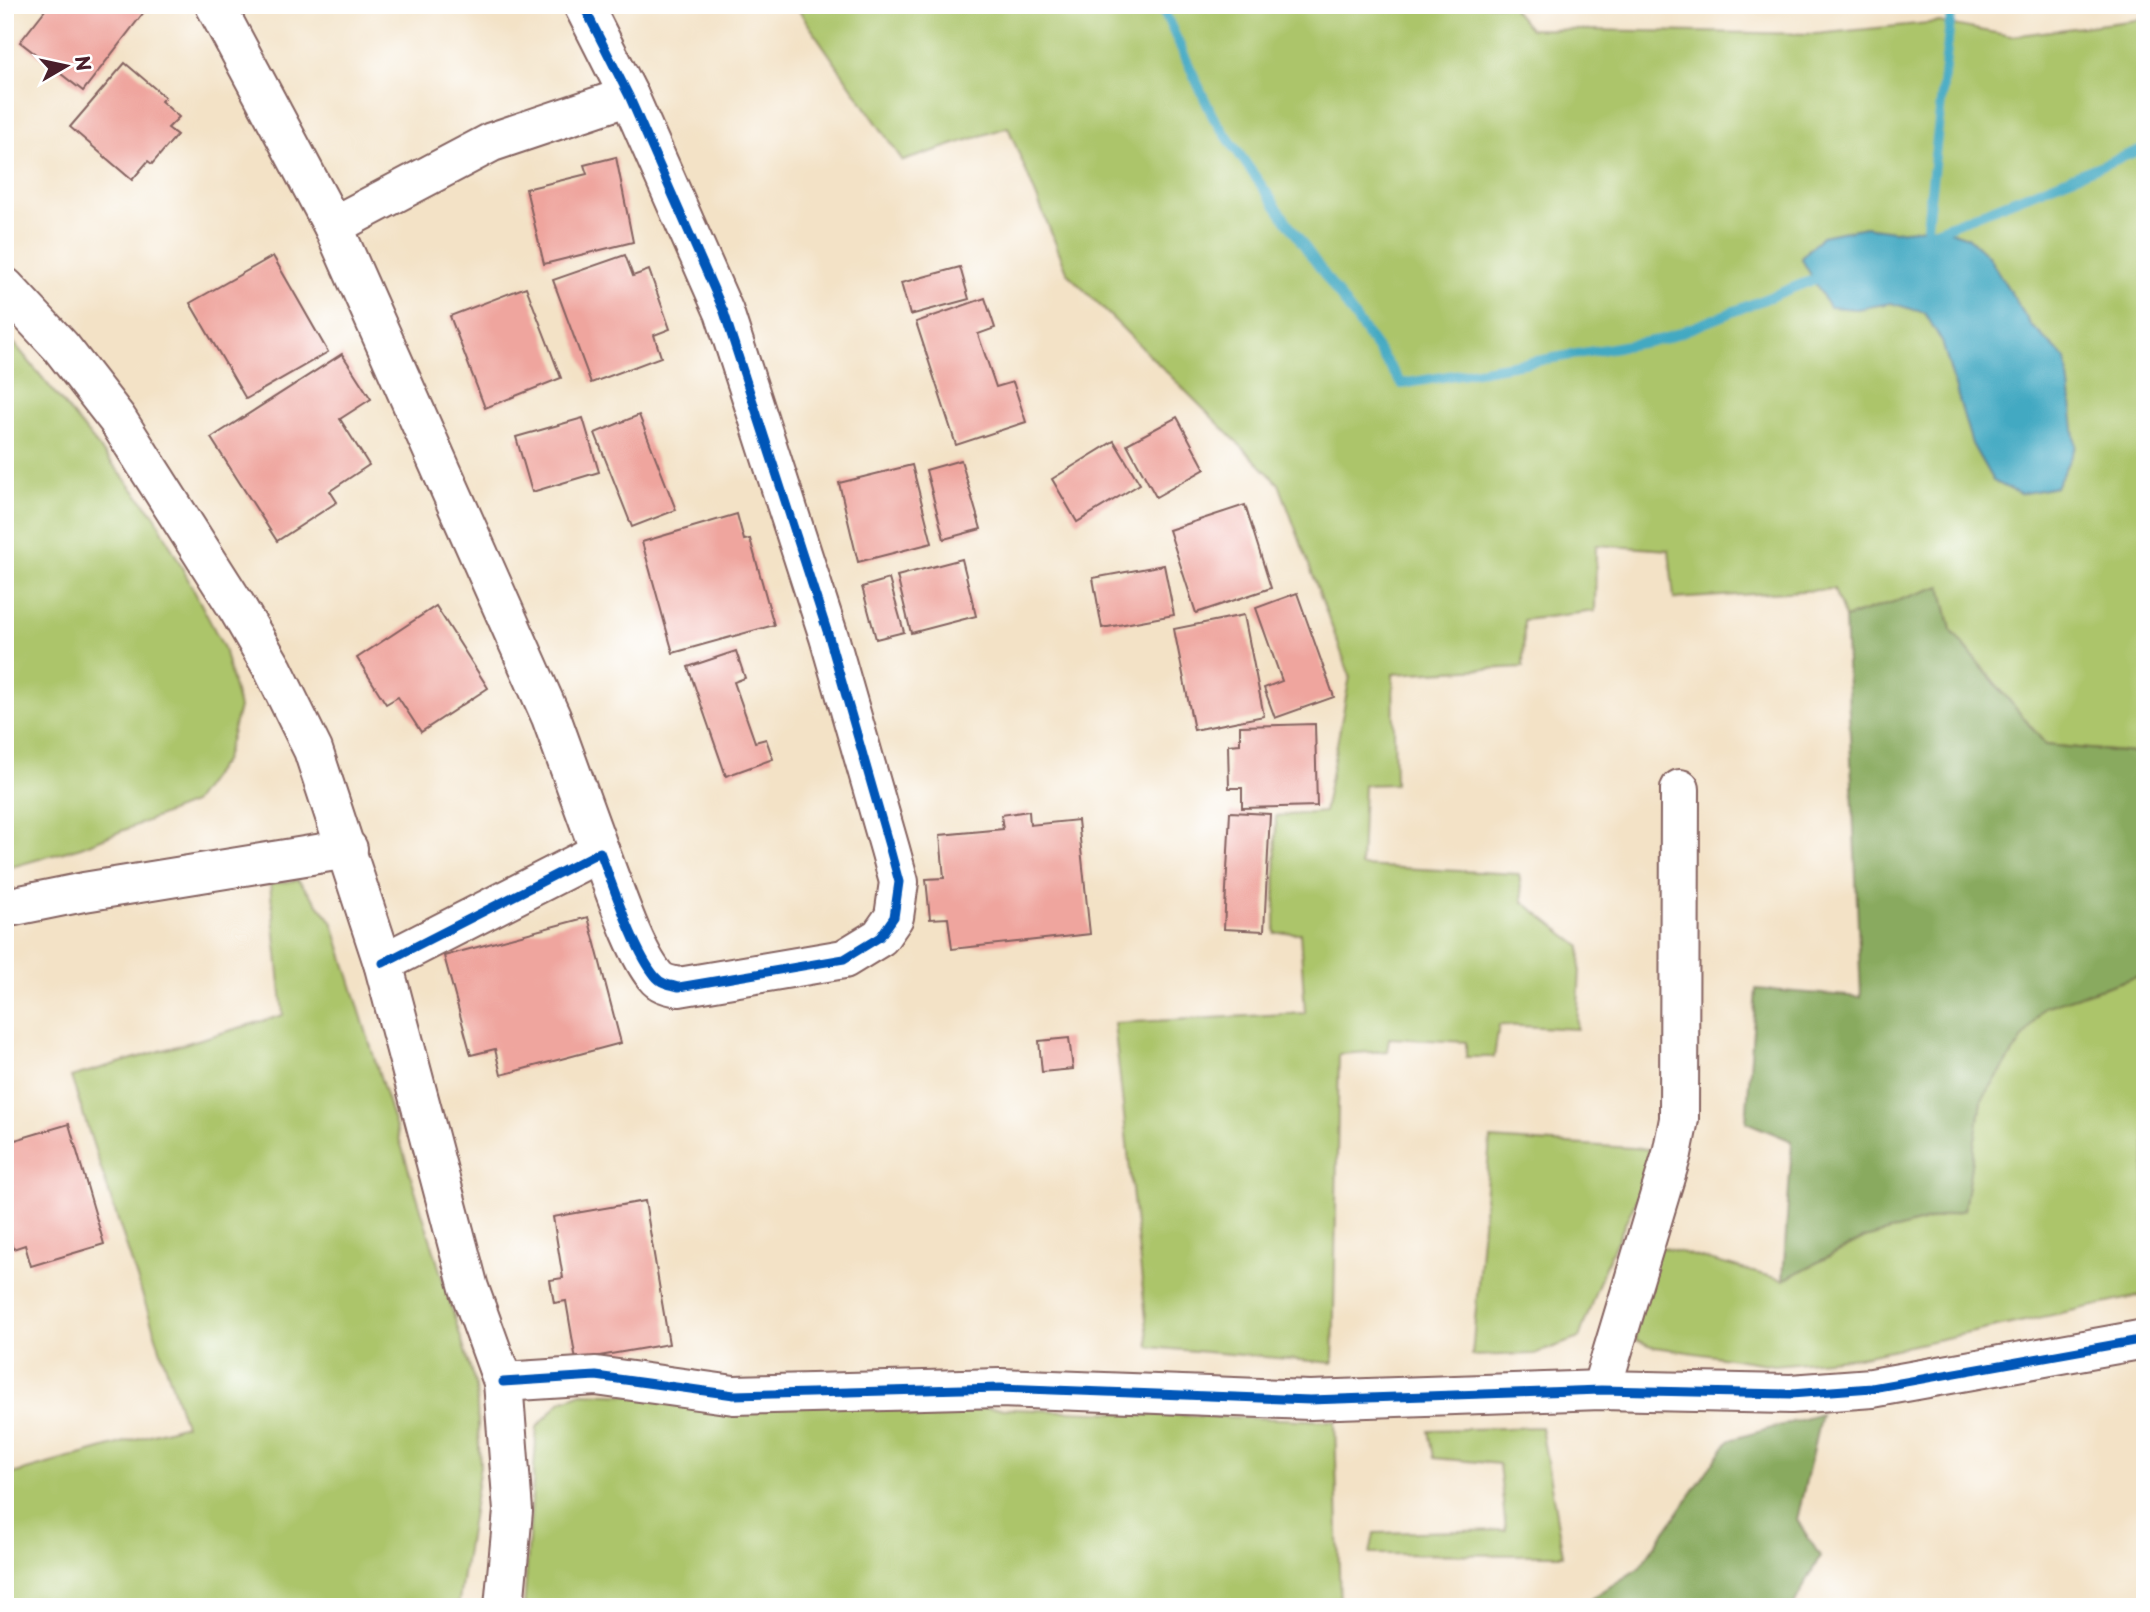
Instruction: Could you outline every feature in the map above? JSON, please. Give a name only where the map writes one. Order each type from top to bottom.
[{"type":"street","points":[[215,5],[333,226],[551,716],[600,852],[645,961],[656,978],[664,984],[679,987],[844,959],[880,937],[894,917],[899,882],[828,637],[724,312],[629,96],[583,5]]},
{"type":"street","points":[[333,226],[492,142],[629,96]]},
{"type":"street","points":[[5,287],[61,347],[117,419],[238,609],[273,669],[313,750],[348,849],[383,964],[469,1288],[503,1382],[513,1511],[504,1607]]},
{"type":"street","points":[[1601,1390],[1672,1154],[1679,1119],[1680,789]]},
{"type":"street","points":[[5,908],[83,892],[348,849]]},
{"type":"street","points":[[383,964],[600,852]]},
{"type":"street","points":[[503,1382],[596,1376],[734,1395],[1000,1388],[1310,1400],[1601,1390],[1791,1394],[1872,1388],[2145,1339]]},
{"type":"green space","points":[[795,5],[1510,5],[1530,29],[1816,34],[1938,22],[2011,36],[2145,19],[2145,754],[2046,745],[1951,630],[1941,586],[1845,618],[1834,589],[1674,599],[1669,550],[1596,545],[1595,611],[1524,620],[1523,667],[1393,674],[1395,784],[1364,785],[1361,866],[1519,874],[1523,902],[1581,947],[1577,1029],[1499,1025],[1494,1057],[1466,1057],[1466,1042],[1389,1038],[1387,1051],[1339,1054],[1333,1363],[1149,1347],[1114,1023],[1305,1013],[1300,933],[1275,933],[1276,816],[1324,812],[1350,676],[1279,484],[1068,274],[1008,127],[903,161]]},
{"type":"green space","points":[[5,332],[155,516],[224,648],[239,708],[225,759],[193,803],[81,847],[5,869]]},
{"type":"green space","points":[[1941,586],[1951,630],[2046,745],[2145,754],[2145,974],[2044,1007],[1981,1101],[1964,1210],[1865,1238],[1783,1280],[1792,1141],[1746,1122],[1756,989],[1861,997],[1845,618]]},
{"type":"green space","points":[[298,880],[332,921],[476,1387],[480,1466],[458,1607],[5,1607],[5,1476],[185,1425],[71,1077],[283,1015],[270,884]]},
{"type":"green space","points":[[2145,974],[2145,1295],[1858,1357],[1774,1365],[1655,1347],[1635,1340],[1650,1244],[1783,1280],[1865,1238],[1964,1210],[1981,1101],[2044,1007]]},
{"type":"green space","points":[[1490,1139],[1648,1149],[1650,1170],[1604,1269],[1579,1338],[1535,1354],[1472,1356]]},
{"type":"green space","points":[[582,1393],[1335,1421],[1340,1607],[524,1607],[537,1427],[561,1401]]},
{"type":"green space","points":[[1821,1414],[1797,1520],[1820,1556],[1793,1607],[1578,1607],[1639,1568],[1729,1440]]},
{"type":"green space","points":[[1541,1427],[1563,1555],[1370,1554],[1374,1533],[1506,1530],[1499,1464],[1434,1458],[1429,1430]]},
{"type":"water","points":[[1865,227],[1894,231],[1938,227],[1968,237],[1988,256],[2031,325],[2066,359],[2076,446],[2056,487],[2020,494],[1993,481],[1972,444],[1942,342],[1925,313],[1891,303],[1857,309],[1829,307],[1801,258],[1822,236]]},
{"type":"building","points":[[49,5],[135,5],[144,12],[83,91],[20,42]]},
{"type":"building","points":[[125,63],[165,97],[161,101],[179,117],[168,128],[177,135],[152,164],[148,161],[132,180],[70,127]]},
{"type":"building","points":[[616,157],[633,242],[544,264],[526,189],[587,174],[584,165]]},
{"type":"building","points":[[625,255],[633,276],[649,270],[670,329],[654,335],[661,357],[591,383],[553,280]]},
{"type":"building","points":[[273,256],[328,352],[246,399],[190,303]]},
{"type":"building","points":[[960,267],[969,299],[910,315],[901,283]]},
{"type":"building","points":[[526,287],[561,378],[485,408],[450,316]]},
{"type":"building","points":[[985,298],[995,328],[978,334],[996,387],[1013,382],[1026,422],[956,445],[916,322]]},
{"type":"building","points":[[342,354],[371,399],[340,419],[369,465],[330,491],[337,502],[277,541],[211,438]]},
{"type":"building","points":[[639,415],[676,510],[632,527],[595,433]]},
{"type":"building","points":[[1177,417],[1205,469],[1156,497],[1127,444]]},
{"type":"building","points":[[583,418],[599,472],[532,492],[516,437]]},
{"type":"building","points":[[1114,441],[1140,484],[1077,522],[1052,479]]},
{"type":"building","points":[[961,460],[981,529],[944,539],[926,470]]},
{"type":"building","points":[[912,465],[932,543],[858,562],[839,483]]},
{"type":"building","points":[[1245,505],[1271,588],[1196,613],[1169,530]]},
{"type":"building","points":[[737,514],[744,540],[750,539],[774,625],[673,653],[642,542]]},
{"type":"building","points":[[962,559],[976,616],[911,633],[897,576]]},
{"type":"building","points":[[1164,565],[1174,615],[1102,628],[1093,578]]},
{"type":"building","points":[[889,579],[904,632],[876,639],[862,587]]},
{"type":"building","points":[[1297,593],[1334,697],[1275,718],[1264,688],[1282,681],[1256,608]]},
{"type":"building","points":[[436,606],[488,688],[421,732],[398,697],[386,704],[357,658]]},
{"type":"building","points":[[1244,615],[1264,716],[1194,730],[1174,629]]},
{"type":"building","points":[[736,651],[745,678],[734,682],[755,742],[766,739],[773,759],[726,776],[688,667]]},
{"type":"building","points":[[1315,724],[1317,806],[1242,808],[1242,788],[1229,788],[1228,745],[1240,744],[1240,726]]},
{"type":"building","points":[[1029,811],[1030,825],[1078,820],[1090,934],[952,949],[948,918],[930,919],[926,879],[944,878],[940,835],[1003,829],[1001,815]]},
{"type":"building","points":[[1230,812],[1270,814],[1264,931],[1224,929]]},
{"type":"building","points":[[588,917],[621,1043],[501,1075],[495,1049],[471,1055],[444,956]]},
{"type":"building","points":[[1069,1038],[1073,1069],[1042,1072],[1039,1041]]},
{"type":"building","points":[[69,1124],[104,1244],[31,1266],[25,1245],[13,1249],[5,1222],[5,1191],[9,1190],[5,1179],[5,1143]]},
{"type":"building","points":[[645,1201],[669,1344],[576,1360],[566,1301],[554,1303],[550,1280],[563,1278],[553,1217]]},
{"type":"waterway","points":[[1161,5],[1213,117],[1402,384],[1664,339],[1825,275]]},
{"type":"waterway","points":[[1926,235],[1952,5]]},
{"type":"waterway","points":[[1931,233],[2145,148]]},
{"type":"cycle path","points":[[383,963],[600,852],[639,951],[657,979],[672,986],[844,959],[880,937],[894,917],[899,882],[890,849],[829,637],[724,312],[629,96],[583,5]]},
{"type":"cycle path","points":[[503,1382],[596,1376],[734,1395],[1000,1388],[1310,1400],[1601,1390],[1791,1394],[1872,1388],[2145,1339]]}]
